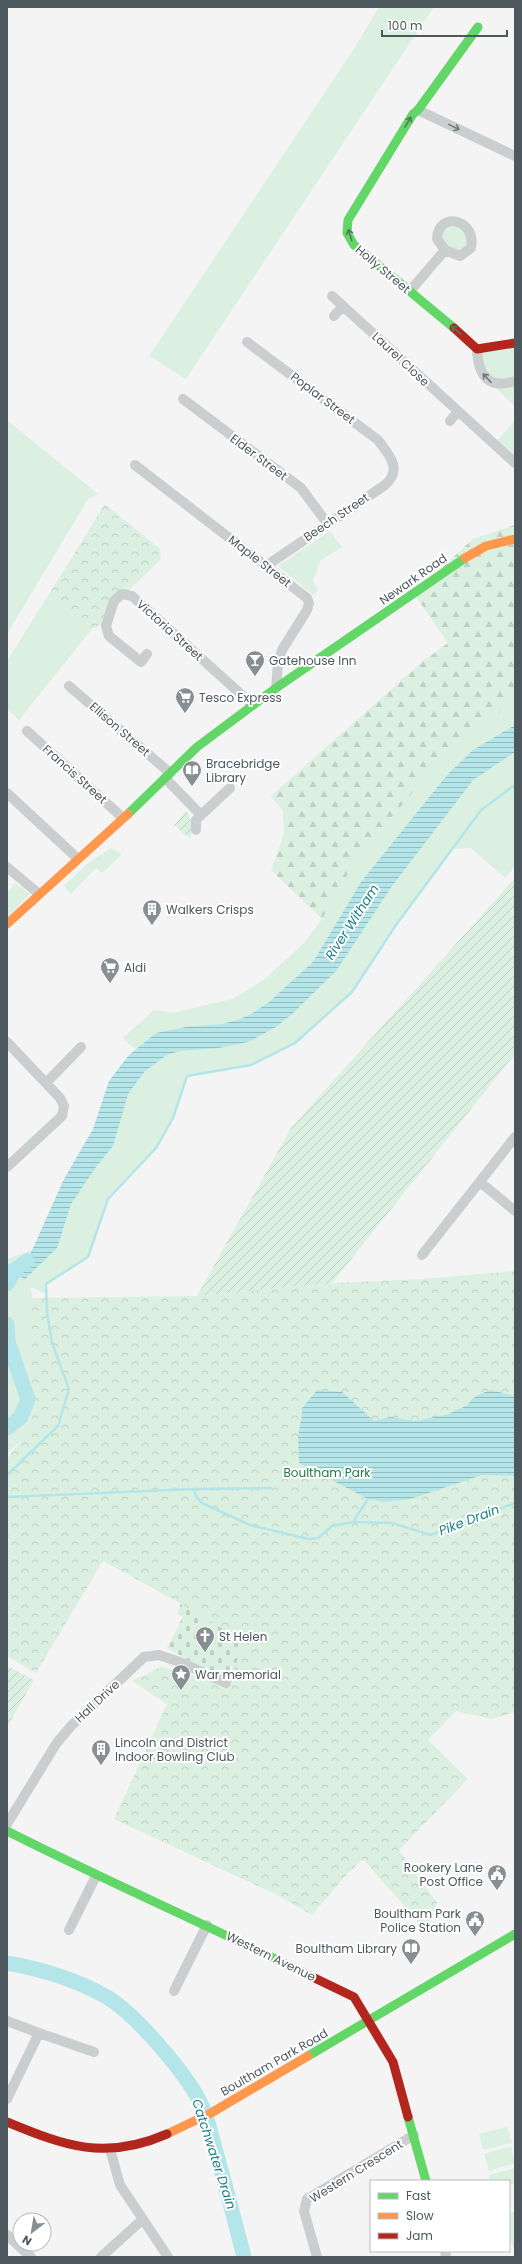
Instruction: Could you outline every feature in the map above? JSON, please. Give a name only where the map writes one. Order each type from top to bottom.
[{"type":"street","name":"Holly Street","points":[[477,349],[354,245],[348,233],[348,220],[413,114],[418,110],[478,27]]},
{"type":"street","points":[[418,110],[515,156]]},
{"type":"street","points":[[410,291],[445,250]]},
{"type":"street","name":"Laurel Close","points":[[332,296],[515,463]]},
{"type":"street","points":[[334,316],[343,306]]},
{"type":"street","name":"Poplar Street","points":[[246,342],[378,440],[393,461]]},
{"type":"street","points":[[515,343],[477,349],[477,361],[482,373],[491,383],[503,385],[515,381]]},
{"type":"street","name":"Elder Street","points":[[183,399],[301,488],[327,523]]},
{"type":"street","points":[[450,421],[458,411]]},
{"type":"street","name":"Beech Street","points":[[266,566],[391,480],[394,471],[393,461]]},
{"type":"street","name":"Maple Street","points":[[135,465],[307,598],[309,603],[282,650],[278,663],[276,688]]},
{"type":"street","name":"Newark Road","points":[[7,924],[77,858],[123,818],[197,747],[276,688],[452,566],[486,546],[515,539]]},
{"type":"street","name":"Victoria Street","points":[[147,654],[141,662],[108,636],[106,626],[114,601],[122,594],[132,596],[253,705]]},
{"type":"street","name":"Ellison Street","points":[[70,686],[168,775],[202,815]]},
{"type":"street","name":"Francis Street","points":[[27,731],[123,818]]},
{"type":"street","points":[[196,830],[196,820],[230,788]]},
{"type":"street","points":[[7,793],[77,858]]},
{"type":"street","points":[[7,867],[39,894]]},
{"type":"street","points":[[7,1042],[60,1098],[64,1106],[62,1116],[8,1163]]},
{"type":"street","points":[[46,1083],[81,1047]]},
{"type":"street","points":[[422,1255],[515,1137]]},
{"type":"street","points":[[480,1182],[515,1211]]},
{"type":"street","name":"Hall Drive","points":[[7,1824],[56,1744],[71,1726],[144,1658],[159,1655],[226,1683]]},
{"type":"street","name":"Western Avenue","points":[[7,1831],[96,1876],[207,1925],[354,1996],[394,2062],[426,2180]]},
{"type":"street","points":[[69,1930],[96,1876]]},
{"type":"street","points":[[174,1991],[207,1925]]},
{"type":"street","name":"Boultham Park Road","points":[[7,2122],[75,2147],[110,2150],[151,2142],[199,2120],[515,1934]]},
{"type":"street","points":[[7,2021],[94,2052]]},
{"type":"street","points":[[7,2099],[40,2033]]},
{"type":"street","name":"Western Crescent","points":[[317,2257],[304,2211],[307,2199],[414,2135]]},
{"type":"street","points":[[110,2150],[120,2185],[168,2257]]},
{"type":"street","points":[[101,2257],[143,2219]]},
{"type":"street","points":[[7,2235],[31,2257]]},
{"type":"green space","points":[[379,7],[434,7],[186,379],[149,356],[355,47]]},
{"type":"green space","points":[[464,225],[471,248],[452,254],[437,233],[441,227]]},
{"type":"green space","points":[[515,343],[515,407],[491,383],[477,349]]},
{"type":"green space","points":[[7,420],[98,494],[88,499],[7,634]]},
{"type":"green space","points":[[515,421],[515,463],[494,444]]},
{"type":"green space","points":[[105,504],[160,549],[161,559],[129,590],[123,592],[101,625],[92,629],[49,594]]},
{"type":"green space","points":[[515,525],[515,698],[497,715],[454,743],[355,861],[322,919],[271,870],[284,834],[283,811],[271,796],[422,662],[448,643],[414,594],[473,539]]},
{"type":"green space","points":[[330,531],[342,547],[320,561],[313,581],[318,590],[313,595],[278,566]]},
{"type":"green space","points":[[49,594],[92,629],[19,720],[7,709],[7,661]]},
{"type":"green space","points":[[515,698],[515,866],[505,878],[471,848],[452,849],[396,925],[352,992],[295,1043],[251,1065],[187,1077],[173,1118],[156,1148],[108,1199],[88,1257],[46,1284],[46,1294],[31,1287],[44,1422],[7,1453],[7,1259],[51,1243],[143,1057],[123,1038],[154,1010],[172,1013],[232,999],[265,979],[305,942],[322,919],[355,861],[454,743],[497,715]]},
{"type":"green space","points":[[186,811],[192,824],[190,839],[174,825]]},
{"type":"green space","points":[[111,848],[122,854],[102,873],[96,868],[71,894],[64,886],[87,864]]},
{"type":"green space","points":[[515,878],[515,1054],[332,1283],[197,1296],[291,1128]]},
{"type":"green space","points":[[15,883],[30,894],[7,917],[7,893]]},
{"type":"green space","name":"Boultham Park","points":[[515,1271],[515,1712],[491,1719],[456,1711],[428,1740],[468,1779],[399,1850],[437,1903],[425,1930],[363,1859],[348,1873],[312,1915],[275,1894],[114,1819],[167,1704],[132,1681],[161,1667],[226,1683],[246,1643],[178,1602],[103,1561],[36,1673],[7,1656],[7,1458],[32,1428],[31,1298],[197,1296],[332,1283],[423,1279]]},
{"type":"green space","points":[[190,1579],[299,1690],[231,1666],[224,1681],[167,1648],[183,1617],[177,1614]]},
{"type":"green space","points":[[7,1666],[34,1680],[7,1727]]},
{"type":"green space","points":[[507,2127],[512,2143],[483,2150],[479,2134]]},
{"type":"green space","points":[[511,2146],[515,2163],[489,2171],[484,2154]]},
{"type":"green space","points":[[515,2168],[515,2184],[510,2185],[510,2180],[491,2180],[489,2175]]},
{"type":"green space","points":[[515,2211],[515,2252],[510,2240],[510,2214]]},
{"type":"water","points":[[515,725],[515,752],[473,780],[392,886],[336,971],[292,1014],[276,1027],[248,1042],[218,1048],[180,1051],[167,1055],[145,1071],[128,1094],[113,1146],[96,1167],[71,1204],[57,1248],[25,1279],[7,1271],[7,1265],[29,1257],[64,1179],[93,1129],[109,1081],[129,1055],[156,1033],[186,1027],[222,1024],[238,1020],[253,1013],[269,1002],[313,962],[361,882],[447,775],[473,750]]},
{"type":"water","points":[[317,1390],[342,1392],[374,1421],[390,1417],[415,1421],[446,1415],[466,1406],[476,1396],[490,1390],[515,1396],[515,1476],[482,1475],[410,1499],[385,1502],[368,1499],[299,1463],[298,1438],[303,1407]]},
{"type":"waterway","points":[[7,1475],[58,1426],[69,1389],[52,1343],[47,1312],[46,1284],[88,1257],[108,1199],[156,1148],[173,1118],[187,1076],[251,1065],[295,1043],[352,992],[396,925],[481,810],[515,785]]},
{"type":"waterway","name":"River Witham","points":[[7,1284],[16,1269],[27,1261]]},
{"type":"waterway","name":"River Witham","points":[[7,1324],[8,1342],[28,1399],[21,1417],[7,1428]]},
{"type":"waterway","points":[[7,1497],[194,1489],[271,1488]]},
{"type":"waterway","points":[[194,1489],[196,1496],[202,1503],[250,1525],[308,1539],[318,1538],[332,1526],[353,1522],[368,1499]]},
{"type":"waterway","name":"Pike Drain","points":[[353,1522],[392,1523],[431,1535],[515,1503]]},
{"type":"waterway","name":"Catchwater Drain","points":[[7,1963],[33,1968],[58,1976],[84,1985],[107,1997],[131,2016],[171,2059],[192,2088],[205,2112],[244,2257]]},
{"type":"traffic: fast","points":[[454,328],[354,245],[347,233],[348,220],[413,114],[418,110],[478,27]]},
{"type":"traffic: fast","points":[[128,814],[197,747],[276,688],[465,558]]},
{"type":"traffic: fast","points":[[7,1831],[300,1971]]},
{"type":"traffic: fast","points":[[308,2056],[515,1934]]},
{"type":"traffic: fast","points":[[408,2117],[426,2180]]},
{"type":"traffic: slow","points":[[465,558],[486,546],[515,539]]},
{"type":"traffic: slow","points":[[7,924],[128,814]]},
{"type":"traffic: slow","points":[[167,2134],[211,2113],[308,2056]]},
{"type":"traffic: jam","points":[[454,328],[477,349],[515,343]]},
{"type":"traffic: jam","points":[[300,1971],[354,1997],[393,2062],[408,2117]]},
{"type":"traffic: jam","points":[[7,2122],[48,2138],[86,2147],[124,2147],[145,2142],[167,2134]]},
{"type":"place","name":"Gatehouse Inn","points":[[255,677]]},
{"type":"place","name":"Tesco Express","points":[[185,714]]},
{"type":"place","name":"Bracebridge Library","points":[[192,787]]},
{"type":"place","name":"Walkers Crisps","points":[[152,926]]},
{"type":"place","name":"Aldi","points":[[110,984]]},
{"type":"place","name":"St Helen","points":[[205,1653]]},
{"type":"place","name":"War memorial","points":[[181,1691]]},
{"type":"place","name":"Lincoln and District Indoor Bowling Club","points":[[101,1766]]},
{"type":"place","name":"Rookery Lane Post Office","points":[[497,1891]]},
{"type":"place","name":"Boultham Park Police Station","points":[[475,1937]]},
{"type":"place","name":"Boultham Library","points":[[411,1965]]}]
